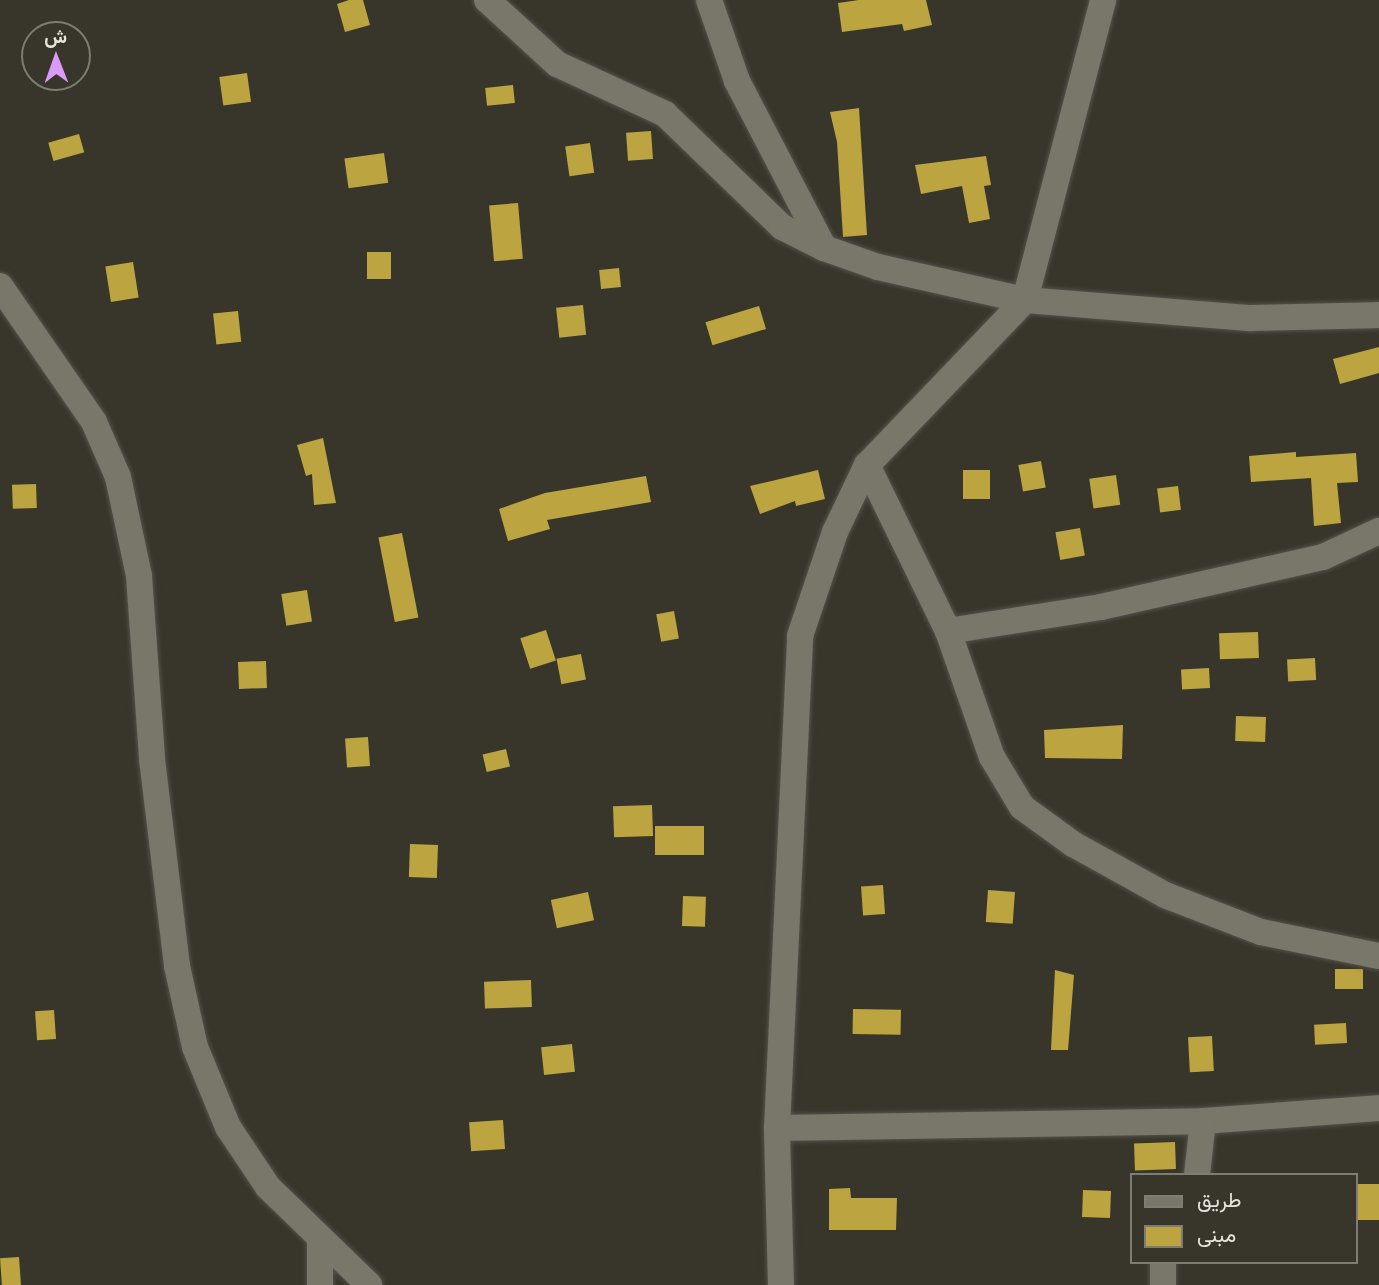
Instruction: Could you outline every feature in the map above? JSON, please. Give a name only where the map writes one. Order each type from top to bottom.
[{"type":"street","points":[[487,0],[557,64],[665,114],[782,227],[824,248],[878,267],[1025,300],[1251,318],[1379,315]]},
{"type":"street","points":[[709,0],[737,81],[824,248]]},
{"type":"street","points":[[781,1285],[776,1128],[800,636],[835,532],[867,465],[1025,300],[1103,0]]},
{"type":"street","points":[[0,286],[94,422],[124,499],[138,576],[152,759],[177,966],[195,1047],[228,1127],[268,1187],[369,1285]]},
{"type":"street","points":[[867,465],[947,631],[992,757],[1022,807],[1073,844],[1165,895],[1261,932],[1379,956]]},
{"type":"street","points":[[947,631],[1101,607],[1323,556],[1379,531]]},
{"type":"street","points":[[776,1128],[1203,1121],[1379,1108]]},
{"type":"street","points":[[1197,1173],[1203,1121]]},
{"type":"street","points":[[320,1238],[320,1285]]},
{"type":"street","points":[[1163,1264],[1163,1285]]},
{"type":"building","points":[[349,0],[363,0],[370,25],[345,32],[337,4]]},
{"type":"building","points":[[859,0],[926,0],[932,25],[904,31],[902,24],[842,32],[838,3]]},
{"type":"building","points":[[247,73],[251,102],[223,106],[219,77]]},
{"type":"building","points":[[513,85],[515,103],[487,106],[485,88]]},
{"type":"building","points":[[859,108],[867,235],[843,237],[837,142],[830,112]]},
{"type":"building","points":[[651,131],[653,159],[628,161],[626,133]]},
{"type":"building","points":[[79,134],[84,152],[53,161],[48,143]]},
{"type":"building","points":[[590,143],[594,173],[569,176],[565,146]]},
{"type":"building","points":[[384,153],[388,183],[349,188],[344,159]]},
{"type":"building","points":[[986,156],[991,185],[984,186],[990,219],[969,223],[962,186],[921,194],[915,165]]},
{"type":"building","points":[[518,203],[523,259],[494,261],[489,206]]},
{"type":"building","points":[[367,252],[391,252],[391,279],[367,279]]},
{"type":"building","points":[[133,262],[139,298],[111,302],[105,266]]},
{"type":"building","points":[[619,268],[621,287],[601,289],[599,270]]},
{"type":"building","points":[[583,305],[586,335],[559,338],[556,308]]},
{"type":"building","points":[[759,306],[766,329],[712,345],[705,322]]},
{"type":"building","points":[[238,311],[241,342],[216,344],[213,314]]},
{"type":"building","points":[[1379,347],[1379,373],[1340,384],[1333,359]]},
{"type":"building","points":[[323,438],[336,503],[314,505],[312,474],[306,476],[297,445]]},
{"type":"building","points":[[1296,452],[1296,457],[1356,453],[1358,482],[1337,483],[1341,523],[1314,526],[1311,478],[1251,482],[1249,456]]},
{"type":"building","points":[[1041,461],[1046,488],[1023,492],[1018,465]]},
{"type":"building","points":[[818,470],[825,499],[796,506],[795,501],[760,514],[750,486]]},
{"type":"building","points":[[963,470],[990,470],[990,499],[963,499]]},
{"type":"building","points":[[1116,475],[1120,505],[1093,508],[1089,479]]},
{"type":"building","points":[[646,476],[651,502],[547,520],[550,529],[508,541],[499,509],[545,493]]},
{"type":"building","points":[[36,484],[37,508],[13,509],[12,485]]},
{"type":"building","points":[[1178,486],[1181,510],[1160,512],[1157,489]]},
{"type":"building","points":[[1080,528],[1085,556],[1060,560],[1055,532]]},
{"type":"building","points":[[402,533],[418,617],[395,622],[378,538]]},
{"type":"building","points":[[307,590],[312,622],[286,626],[281,594]]},
{"type":"building","points":[[674,611],[679,639],[661,642],[656,614]]},
{"type":"building","points":[[546,630],[556,660],[530,669],[520,638]]},
{"type":"building","points":[[1258,632],[1259,658],[1220,659],[1219,633]]},
{"type":"building","points":[[581,654],[586,680],[561,684],[556,659]]},
{"type":"building","points":[[1315,658],[1316,680],[1288,681],[1287,659]]},
{"type":"building","points":[[266,661],[267,688],[239,689],[238,662]]},
{"type":"building","points":[[1209,668],[1210,688],[1182,689],[1181,669]]},
{"type":"building","points":[[1236,716],[1266,717],[1265,742],[1235,741]]},
{"type":"building","points":[[1123,725],[1122,759],[1045,758],[1044,730]]},
{"type":"building","points":[[368,737],[370,766],[347,768],[345,739]]},
{"type":"building","points":[[506,749],[510,767],[487,772],[483,754]]},
{"type":"building","points":[[652,805],[653,836],[614,837],[613,806]]},
{"type":"building","points":[[655,826],[704,826],[704,855],[655,855]]},
{"type":"building","points":[[410,844],[438,845],[437,878],[409,877]]},
{"type":"building","points":[[883,885],[885,914],[863,915],[861,887]]},
{"type":"building","points":[[988,890],[1015,892],[1013,924],[986,922]]},
{"type":"building","points":[[588,892],[594,920],[557,928],[551,900]]},
{"type":"building","points":[[683,896],[706,897],[705,927],[682,926]]},
{"type":"building","points":[[1335,969],[1363,969],[1363,989],[1335,989]]},
{"type":"building","points":[[1055,970],[1074,975],[1068,1050],[1051,1050]]},
{"type":"building","points":[[531,980],[532,1007],[485,1009],[484,982]]},
{"type":"building","points":[[853,1009],[901,1010],[901,1035],[853,1034]]},
{"type":"building","points":[[54,1010],[56,1039],[37,1040],[35,1011]]},
{"type":"building","points":[[1346,1023],[1347,1043],[1315,1045],[1314,1025]]},
{"type":"building","points":[[1212,1036],[1214,1071],[1190,1072],[1188,1037]]},
{"type":"building","points":[[572,1044],[575,1072],[544,1075],[541,1047]]},
{"type":"building","points":[[503,1120],[505,1149],[471,1151],[469,1122]]},
{"type":"building","points":[[1175,1142],[1176,1169],[1135,1170],[1134,1143]]},
{"type":"building","points":[[1358,1184],[1379,1184],[1379,1220],[1358,1220]]},
{"type":"building","points":[[850,1188],[851,1198],[897,1198],[896,1230],[829,1230],[829,1189]]},
{"type":"building","points":[[1083,1190],[1111,1191],[1110,1218],[1082,1217]]},
{"type":"building","points":[[19,1257],[21,1285],[2,1285],[0,1258]]}]
